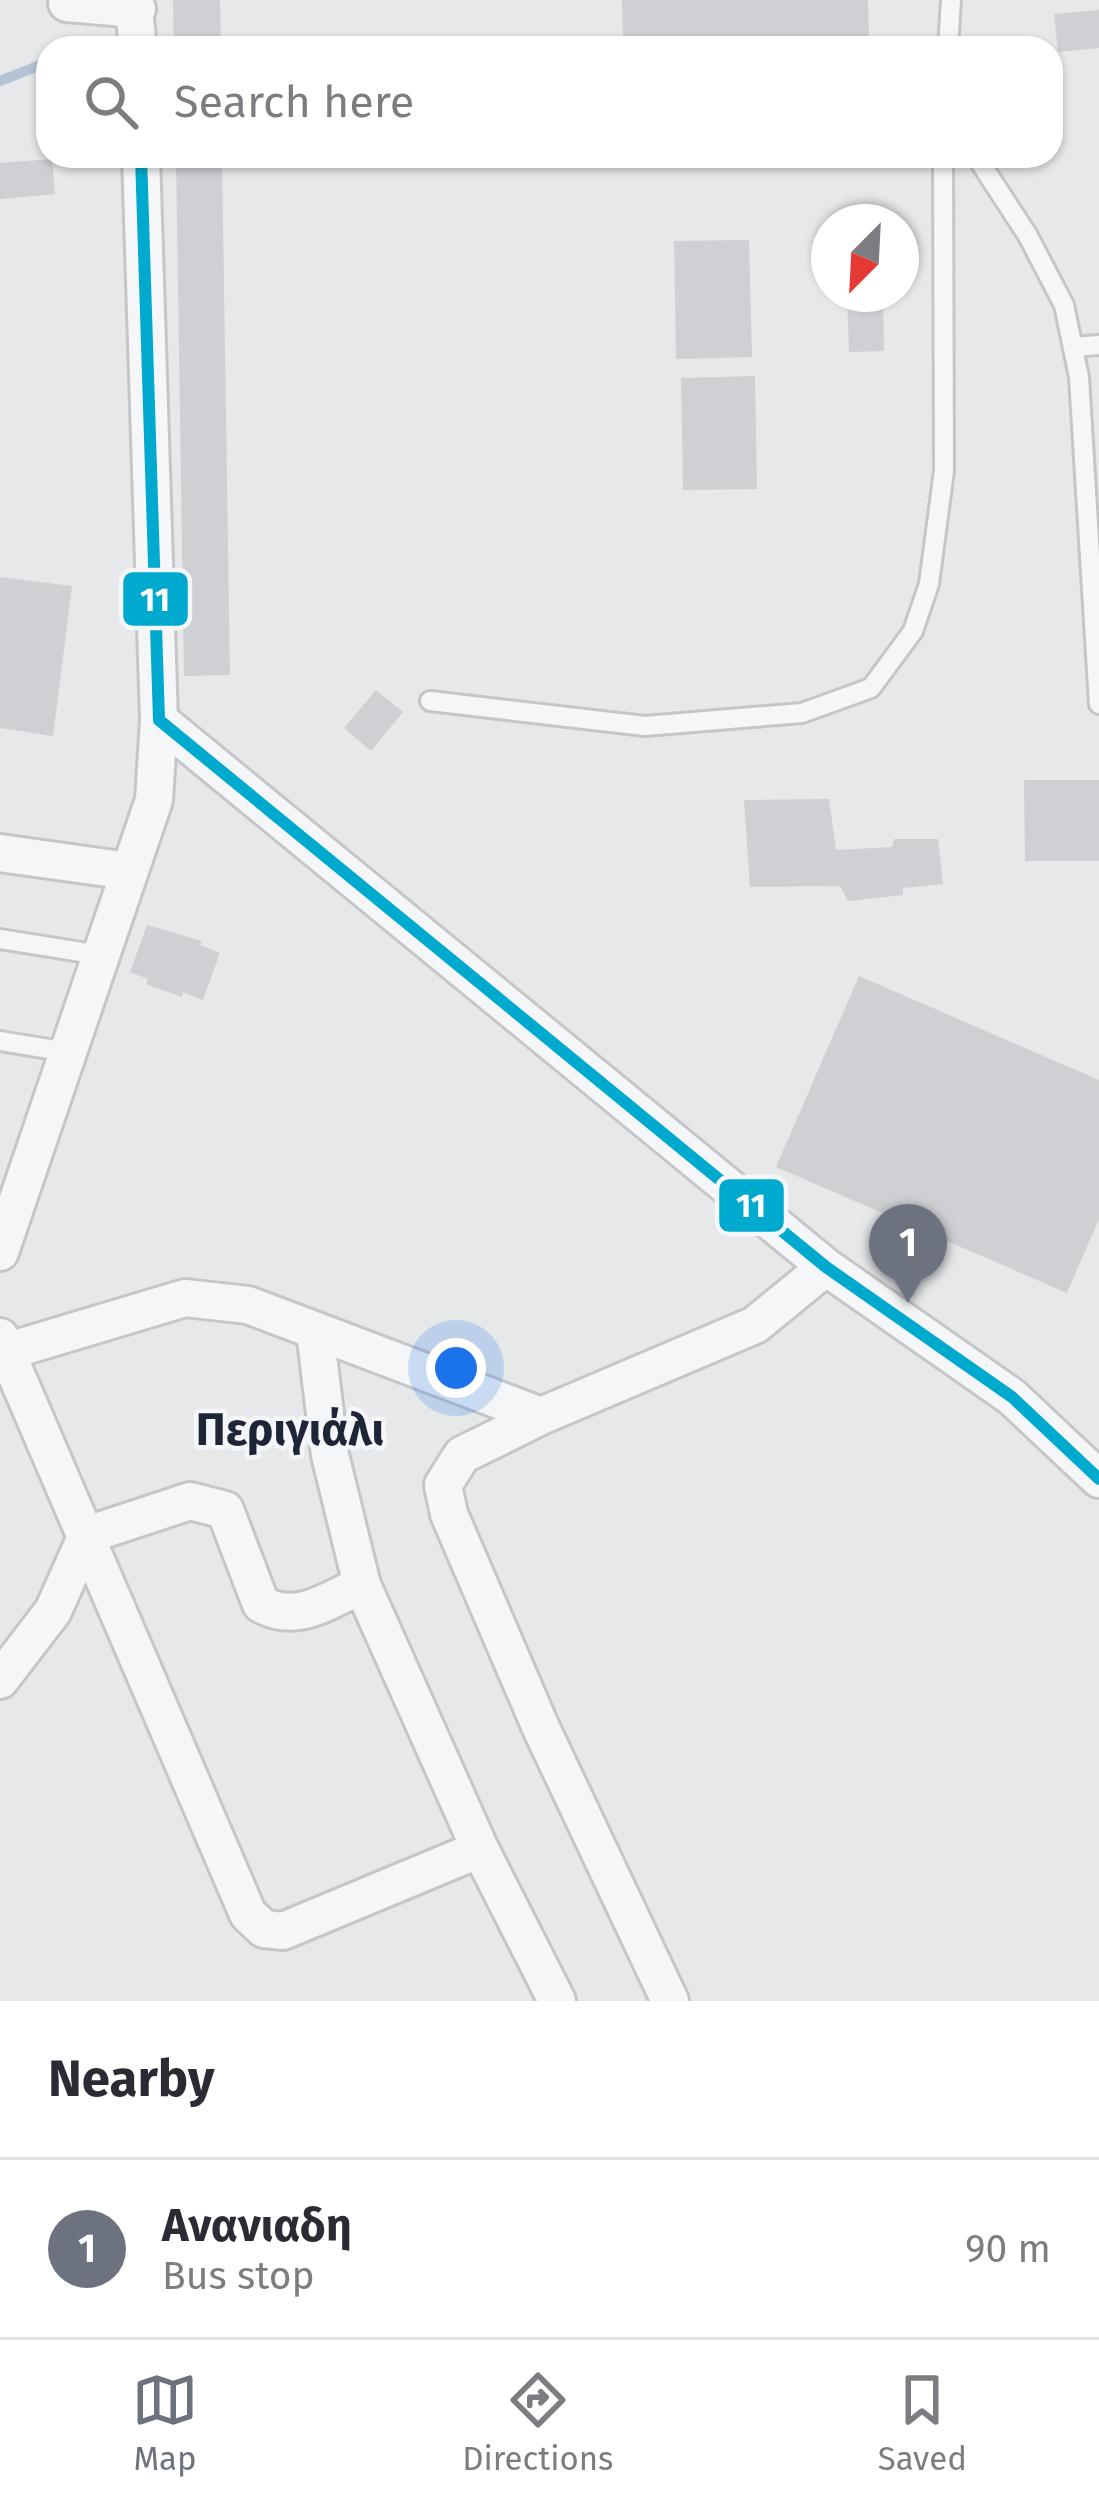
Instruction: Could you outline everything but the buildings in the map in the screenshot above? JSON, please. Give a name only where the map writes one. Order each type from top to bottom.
[{"type":"street","points":[[59,1],[137,3],[138,36]]},
{"type":"street","points":[[0,1252],[154,800],[159,720],[141,168]]},
{"type":"street","points":[[159,720],[826,1267],[1012,1396],[1099,1479]]},
{"type":"street","points":[[0,854],[129,871]]},
{"type":"street","points":[[670,2001],[541,1728],[449,1514],[443,1485],[462,1456],[541,1416],[755,1325],[826,1267]]},
{"type":"street","points":[[481,1849],[283,1931],[264,1929],[248,1914],[2,1345],[185,1298],[248,1305],[541,1416]]},
{"type":"street","points":[[315,1331],[330,1454],[362,1585],[481,1849],[557,2001]]},
{"type":"street","points":[[0,1680],[53,1611],[87,1534],[190,1501],[225,1510],[261,1604],[277,1612],[292,1615],[362,1585]]},
{"type":"lane","points":[[949,36],[951,0]]},
{"type":"lane","points":[[430,701],[646,726],[802,713],[871,688],[913,631],[929,584],[944,471],[944,168]]},
{"type":"lane","points":[[984,168],[1064,304],[1079,377],[1099,704]]},
{"type":"lane","points":[[1073,346],[1099,345]]},
{"type":"lane","points":[[0,939],[100,955]]},
{"type":"lane","points":[[0,1040],[68,1052]]},
{"type":"waterway","points":[[0,81],[36,67]]},
{"type":"transit line","name":"11","points":[[141,168],[159,720],[826,1267],[1012,1397],[1099,1479]]},
{"type":"place","name":"Ανανιαδη","points":[[908,1303]]},
{"type":"district","name":"Περιγιάλι","points":[[290,1429]]}]
